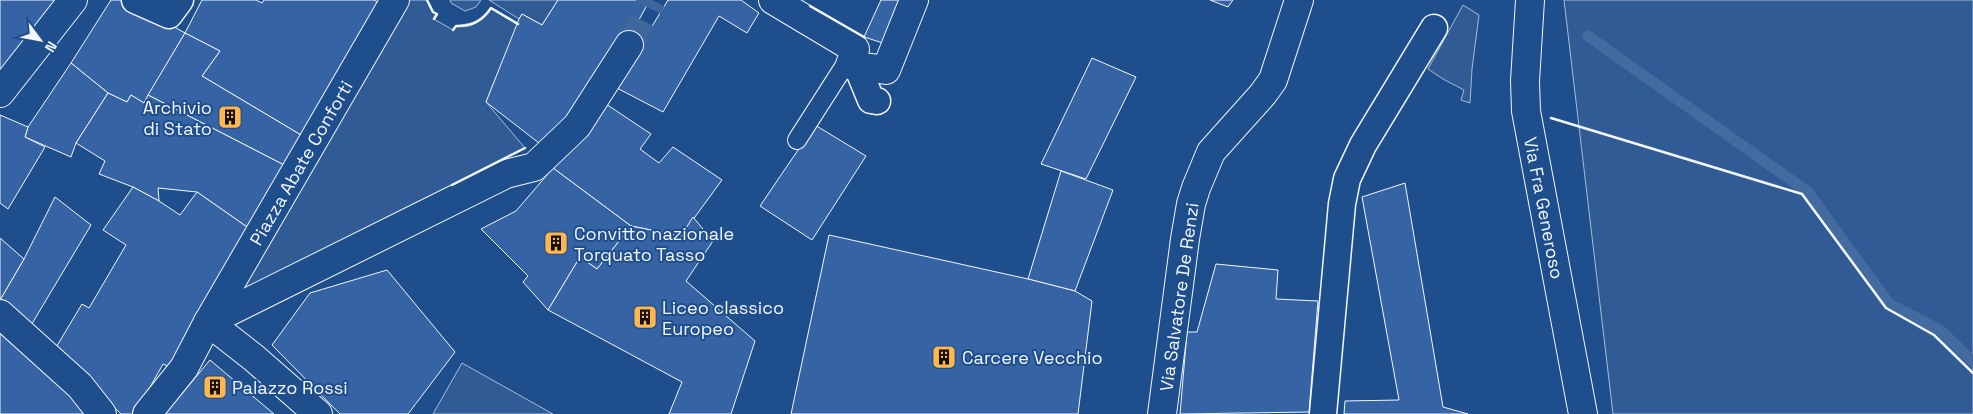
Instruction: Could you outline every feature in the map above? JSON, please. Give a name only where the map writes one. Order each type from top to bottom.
[{"type":"street","points":[[0,93],[73,0]]},
{"type":"street","points":[[135,0],[168,15],[180,0]]},
{"type":"street","points":[[773,0],[856,57],[886,70],[914,0]]},
{"type":"street","name":"Via Salvatore De Renzi","points":[[1162,414],[1185,239],[1196,188],[1211,152],[1263,94],[1273,80],[1299,0]]},
{"type":"street","name":"Via Fra Generoso","points":[[1530,0],[1525,81],[1526,111],[1583,414]]},
{"type":"street","name":"Piazza Abate Conforti","points":[[147,414],[184,368],[208,322],[393,1]]},
{"type":"street","points":[[1323,414],[1342,204],[1347,179],[1375,124],[1434,28]]},
{"type":"street","points":[[318,414],[254,358],[208,322],[506,174],[534,167],[577,126],[629,45]]},
{"type":"street","points":[[856,57],[871,100],[876,101]]},
{"type":"street","points":[[0,314],[80,386],[102,414]]},
{"type":"lane","points":[[797,140],[856,57]]},
{"type":"shaded area","points":[[401,0],[427,0],[433,12],[437,14],[434,19],[453,30],[456,26],[477,22],[491,8],[518,24],[486,102],[525,148],[252,287],[246,287],[244,282]]},
{"type":"shaded area","points":[[450,0],[481,0],[476,7],[465,11],[451,3]]},
{"type":"shaded area","points":[[489,0],[558,0],[542,25],[522,14],[519,19]]},
{"type":"shaded area","points":[[1564,0],[1973,0],[1973,414],[1613,414]]},
{"type":"shaded area","points":[[1463,5],[1479,15],[1470,103],[1461,100],[1464,90],[1428,69]]},
{"type":"shaded area","points":[[462,363],[553,414],[433,414]]},
{"type":"building","points":[[0,0],[63,0],[0,84]]},
{"type":"building","points":[[111,0],[126,0],[185,33],[144,103],[131,95],[127,102],[108,93],[71,63]]},
{"type":"building","points":[[202,0],[256,0],[262,3],[264,0],[374,0],[385,6],[306,138],[202,76],[220,51],[185,33]]},
{"type":"building","points":[[558,0],[650,0],[622,50],[548,150],[486,102],[522,14],[542,25]]},
{"type":"building","points":[[668,0],[741,0],[759,13],[747,33],[719,16],[663,112],[615,87]]},
{"type":"building","points":[[881,0],[900,0],[886,44],[864,37]]},
{"type":"building","points":[[1210,0],[1233,0],[1228,7]]},
{"type":"building","name":"Archivio di Stato","points":[[185,33],[220,51],[202,76],[306,138],[288,167],[148,95]]},
{"type":"building","points":[[1092,58],[1136,77],[1086,179],[1041,164]]},
{"type":"building","points":[[71,63],[108,93],[76,143],[71,157],[25,137],[28,127]]},
{"type":"building","points":[[108,93],[127,102],[131,95],[144,103],[148,95],[288,167],[250,229],[197,192],[158,188],[159,201],[133,187],[99,174],[105,161],[76,143]]},
{"type":"building","points":[[603,102],[651,134],[640,149],[659,163],[673,147],[722,180],[681,236],[631,226],[553,168]]},
{"type":"building","points":[[0,115],[28,127],[25,137],[45,147],[8,209],[0,203]]},
{"type":"building","points":[[815,125],[866,156],[812,240],[760,206]]},
{"type":"building","name":"Convitto nazionale Torquato Tasso","points":[[553,168],[631,226],[597,269],[580,257],[548,310],[523,282],[528,276],[481,229],[516,211]]},
{"type":"building","points":[[1061,171],[1113,190],[1075,291],[1028,279]]},
{"type":"building","points":[[1405,183],[1443,407],[1468,414],[1344,414],[1345,401],[1399,400],[1362,197]]},
{"type":"building","points":[[133,187],[180,215],[197,192],[250,229],[170,367],[163,364],[135,414],[121,414],[55,349],[82,304],[89,308],[126,245],[103,230]]},
{"type":"building","points":[[55,197],[91,225],[30,327],[0,300],[24,259]]},
{"type":"building","name":"Liceo classico Europeo","points":[[693,217],[713,241],[686,281],[755,341],[731,414],[669,414],[682,382],[548,310],[580,257],[597,269],[631,226],[681,236]]},
{"type":"building","name":"Carcere Vecchio","points":[[829,235],[1028,279],[1075,291],[1092,301],[1078,414],[791,414]]},
{"type":"building","points":[[0,238],[24,259],[0,300]]},
{"type":"building","points":[[1216,264],[1278,270],[1276,299],[1318,301],[1309,412],[1180,414],[1187,332],[1197,332]]},
{"type":"building","points":[[387,270],[455,352],[408,414],[340,414],[272,345],[310,293]]},
{"type":"building","points":[[0,331],[90,412],[88,414],[0,414]]},
{"type":"building","name":"Palazzo Rossi","points":[[210,360],[274,414],[165,414]]},
{"type":"waterway","points":[[1588,36],[1808,192],[1889,304],[1940,330],[1973,362]]},
{"type":"tunnel","points":[[629,45],[652,0]]},
{"type":"wall","points":[[427,0],[433,12],[437,14],[434,19]]},
{"type":"wall","points":[[810,6],[864,37]]},
{"type":"wall","points":[[453,30],[456,26],[476,22],[491,8],[518,24]]},
{"type":"wall","points":[[1551,118],[1802,194],[1886,308],[1934,335],[1973,373]]},
{"type":"wall","points":[[452,185],[525,148]]},
{"type":"place","name":"Archivio di Stato","points":[[230,117]]},
{"type":"place","name":"Convitto nazionale Torquato Tasso","points":[[556,243]]},
{"type":"place","name":"Liceo classico Europeo","points":[[645,317]]},
{"type":"place","name":"Carcere Vecchio","points":[[944,357]]},
{"type":"place","name":"Palazzo Rossi","points":[[215,387]]}]
